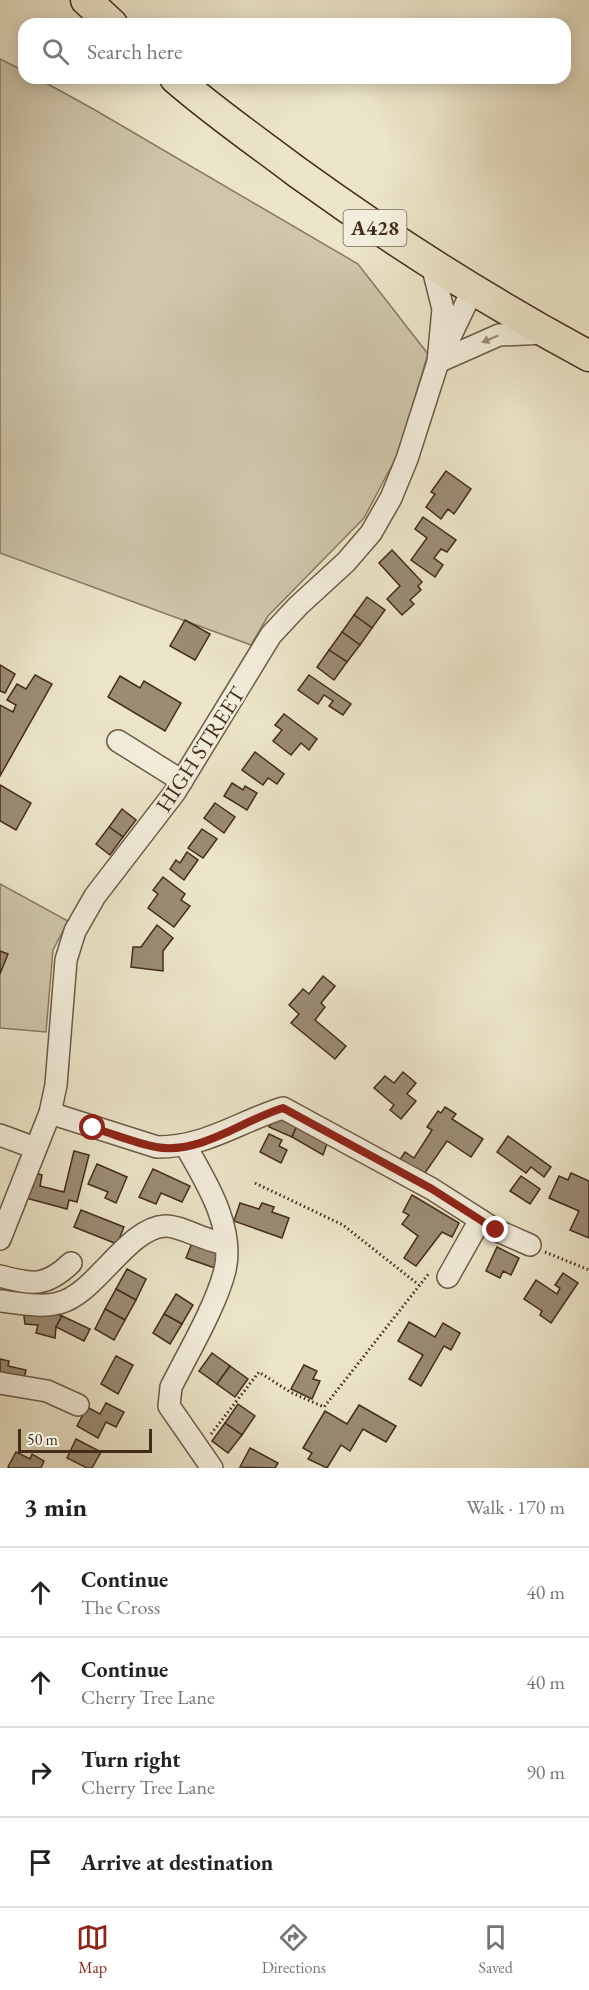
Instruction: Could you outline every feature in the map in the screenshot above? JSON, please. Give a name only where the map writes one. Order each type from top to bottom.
[{"type":"highway","points":[[86,0],[106,18]]},
{"type":"highway","name":"A428","points":[[183,84],[246,134],[381,232],[472,291],[589,356]]},
{"type":"street","points":[[432,265],[443,309],[438,362],[499,335],[546,333]]},
{"type":"street","name":"HIGH STREET","points":[[0,1239],[50,1113],[56,1085],[66,960],[75,931],[95,896],[182,782],[271,635],[298,606],[346,562],[372,533],[391,498],[407,459],[438,362],[472,291]]},
{"type":"street","points":[[118,741],[182,782]]},
{"type":"street","points":[[50,1113],[157,1147],[185,1145],[218,1136],[283,1108],[432,1189],[480,1220],[530,1245]]},
{"type":"street","points":[[0,1135],[35,1148]]},
{"type":"street","points":[[185,1145],[205,1181],[222,1223],[226,1244],[225,1269],[171,1387],[169,1406],[212,1468]]},
{"type":"street","points":[[441,1273],[480,1220]]},
{"type":"street","points":[[0,1301],[58,1304],[75,1297],[137,1239],[163,1226],[171,1226],[213,1243],[226,1244]]},
{"type":"street","points":[[0,1276],[41,1282],[54,1279],[71,1263]]},
{"type":"street","points":[[0,1383],[47,1391],[78,1406]]},
{"type":"path","points":[[255,1183],[343,1225],[419,1285]]},
{"type":"path","points":[[530,1245],[589,1270]]},
{"type":"path","points":[[199,1449],[259,1372],[290,1392],[324,1407],[419,1285],[441,1273]]},
{"type":"shaded area","points":[[0,59],[18,68],[18,84],[48,84],[358,264],[428,354],[399,452],[364,518],[268,616],[251,645],[0,553]]},
{"type":"shaded area","points":[[0,884],[68,921],[53,950],[46,1032],[0,1028]]},
{"type":"building","points":[[446,471],[471,489],[454,514],[448,509],[441,519],[426,507],[435,494],[431,492]]},
{"type":"building","points":[[423,517],[456,540],[447,552],[441,549],[434,558],[443,565],[435,577],[411,560],[427,538],[415,529]]},
{"type":"building","points":[[392,550],[422,582],[418,586],[421,590],[410,600],[414,604],[402,615],[387,599],[400,586],[379,563]]},
{"type":"building","points":[[367,597],[385,610],[372,628],[354,615]]},
{"type":"building","points":[[354,615],[372,628],[360,645],[342,632]]},
{"type":"building","points":[[185,620],[210,634],[195,660],[170,646]]},
{"type":"building","points":[[342,632],[360,645],[347,662],[329,650]]},
{"type":"building","points":[[329,650],[347,662],[334,680],[317,667]]},
{"type":"building","points":[[0,665],[15,674],[5,693],[0,691]]},
{"type":"building","points":[[35,675],[52,684],[0,776],[0,705],[13,712],[16,705],[7,700],[17,684],[26,689]]},
{"type":"building","points":[[309,675],[351,704],[343,715],[329,706],[333,701],[324,695],[318,704],[298,690]]},
{"type":"building","points":[[120,676],[140,688],[144,681],[181,703],[165,731],[108,697]]},
{"type":"building","points":[[284,714],[317,739],[309,750],[301,743],[291,755],[273,741],[282,730],[275,725]]},
{"type":"building","points":[[255,752],[284,774],[277,784],[268,778],[263,785],[242,770]]},
{"type":"building","points":[[232,783],[243,790],[245,786],[257,793],[247,810],[224,796]]},
{"type":"building","points":[[0,785],[31,803],[16,830],[0,821]]},
{"type":"building","points":[[215,803],[235,817],[224,833],[204,818]]},
{"type":"building","points":[[122,809],[136,820],[123,837],[109,827]]},
{"type":"building","points":[[109,827],[123,837],[110,855],[96,844]]},
{"type":"building","points":[[202,829],[217,839],[203,858],[188,848]]},
{"type":"building","points":[[187,852],[198,860],[184,880],[170,869],[176,860],[180,863]]},
{"type":"building","points":[[163,877],[185,894],[181,900],[190,906],[174,927],[148,908],[158,894],[153,890]]},
{"type":"building","points":[[157,925],[173,938],[163,951],[163,971],[131,967],[133,947],[141,947]]},
{"type":"building","points":[[0,951],[8,954],[0,974]]},
{"type":"building","points":[[323,976],[335,986],[321,1003],[325,1007],[315,1020],[346,1046],[335,1059],[291,1023],[299,1014],[289,1005],[303,989],[309,994]]},
{"type":"building","points":[[403,1072],[416,1083],[407,1094],[416,1101],[401,1119],[390,1110],[394,1105],[374,1088],[385,1076],[394,1083]]},
{"type":"building","points":[[445,1107],[456,1114],[452,1119],[483,1139],[471,1157],[447,1141],[420,1180],[397,1164],[405,1152],[414,1158],[432,1130],[427,1127],[438,1111],[441,1113]]},
{"type":"building","points":[[276,1113],[298,1123],[292,1137],[269,1127]]},
{"type":"building","points":[[298,1123],[329,1138],[323,1155],[292,1137]]},
{"type":"building","points":[[269,1134],[282,1140],[279,1146],[287,1150],[281,1163],[260,1152]]},
{"type":"building","points":[[508,1136],[551,1167],[544,1177],[531,1167],[526,1173],[497,1152]]},
{"type":"building","points":[[74,1151],[89,1155],[77,1202],[69,1200],[67,1209],[22,1197],[29,1171],[42,1175],[40,1186],[64,1192]]},
{"type":"building","points":[[97,1164],[127,1177],[116,1203],[105,1198],[108,1192],[88,1184]]},
{"type":"building","points":[[153,1169],[190,1186],[182,1202],[161,1193],[156,1204],[139,1197]]},
{"type":"building","points":[[571,1173],[589,1181],[589,1238],[570,1230],[579,1211],[549,1198],[559,1176],[568,1180]]},
{"type":"building","points":[[521,1176],[540,1189],[530,1204],[510,1191]]},
{"type":"building","points":[[412,1195],[459,1223],[452,1237],[442,1232],[416,1266],[404,1258],[418,1236],[402,1224],[409,1215],[403,1212]]},
{"type":"building","points":[[240,1203],[259,1209],[262,1203],[274,1207],[272,1212],[289,1218],[282,1238],[234,1221]]},
{"type":"building","points":[[81,1210],[124,1227],[117,1244],[74,1227]]},
{"type":"building","points":[[192,1243],[220,1253],[215,1268],[186,1258]]},
{"type":"building","points":[[497,1247],[519,1258],[511,1275],[503,1271],[500,1278],[486,1271]]},
{"type":"building","points":[[127,1269],[146,1279],[136,1300],[116,1289]]},
{"type":"building","points":[[563,1273],[578,1283],[551,1323],[540,1315],[542,1311],[524,1299],[536,1280],[557,1294],[560,1288],[555,1285]]},
{"type":"building","points":[[116,1289],[136,1300],[125,1320],[105,1309]]},
{"type":"building","points":[[176,1294],[193,1305],[182,1324],[164,1314]]},
{"type":"building","points":[[23,1309],[39,1309],[62,1316],[56,1327],[55,1338],[36,1333],[38,1325],[25,1324]]},
{"type":"building","points":[[105,1309],[125,1320],[114,1340],[95,1329]]},
{"type":"building","points":[[164,1314],[182,1324],[170,1344],[153,1333]]},
{"type":"building","points":[[62,1316],[90,1329],[84,1341],[56,1327]]},
{"type":"building","points":[[409,1322],[435,1337],[443,1323],[460,1333],[451,1350],[444,1346],[421,1386],[409,1379],[423,1355],[398,1341]]},
{"type":"building","points":[[212,1353],[230,1366],[217,1384],[199,1371]]},
{"type":"building","points":[[116,1356],[133,1365],[118,1394],[101,1384]]},
{"type":"building","points":[[0,1359],[9,1361],[8,1366],[26,1370],[23,1382],[0,1376]]},
{"type":"building","points":[[304,1365],[317,1371],[313,1379],[320,1381],[312,1399],[291,1389]]},
{"type":"building","points":[[230,1366],[248,1379],[235,1397],[217,1384]]},
{"type":"building","points":[[106,1403],[124,1412],[116,1427],[106,1422],[98,1438],[77,1426],[87,1407],[100,1414]]},
{"type":"building","points":[[238,1404],[255,1416],[242,1435],[225,1423]]},
{"type":"building","points":[[359,1405],[396,1426],[386,1442],[363,1429],[350,1451],[341,1445],[327,1468],[308,1459],[312,1453],[303,1448],[325,1411],[347,1424]]},
{"type":"building","points":[[225,1423],[242,1435],[228,1453],[212,1441]]},
{"type":"building","points":[[76,1439],[101,1452],[92,1468],[87,1468],[67,1458]]},
{"type":"building","points":[[250,1448],[278,1463],[275,1468],[240,1467]]},
{"type":"building","points":[[16,1452],[30,1459],[32,1454],[44,1461],[41,1468],[8,1467]]},
{"type":"route","points":[[93,1128],[157,1147],[173,1147],[218,1136],[283,1108],[432,1189],[496,1230]]}]
